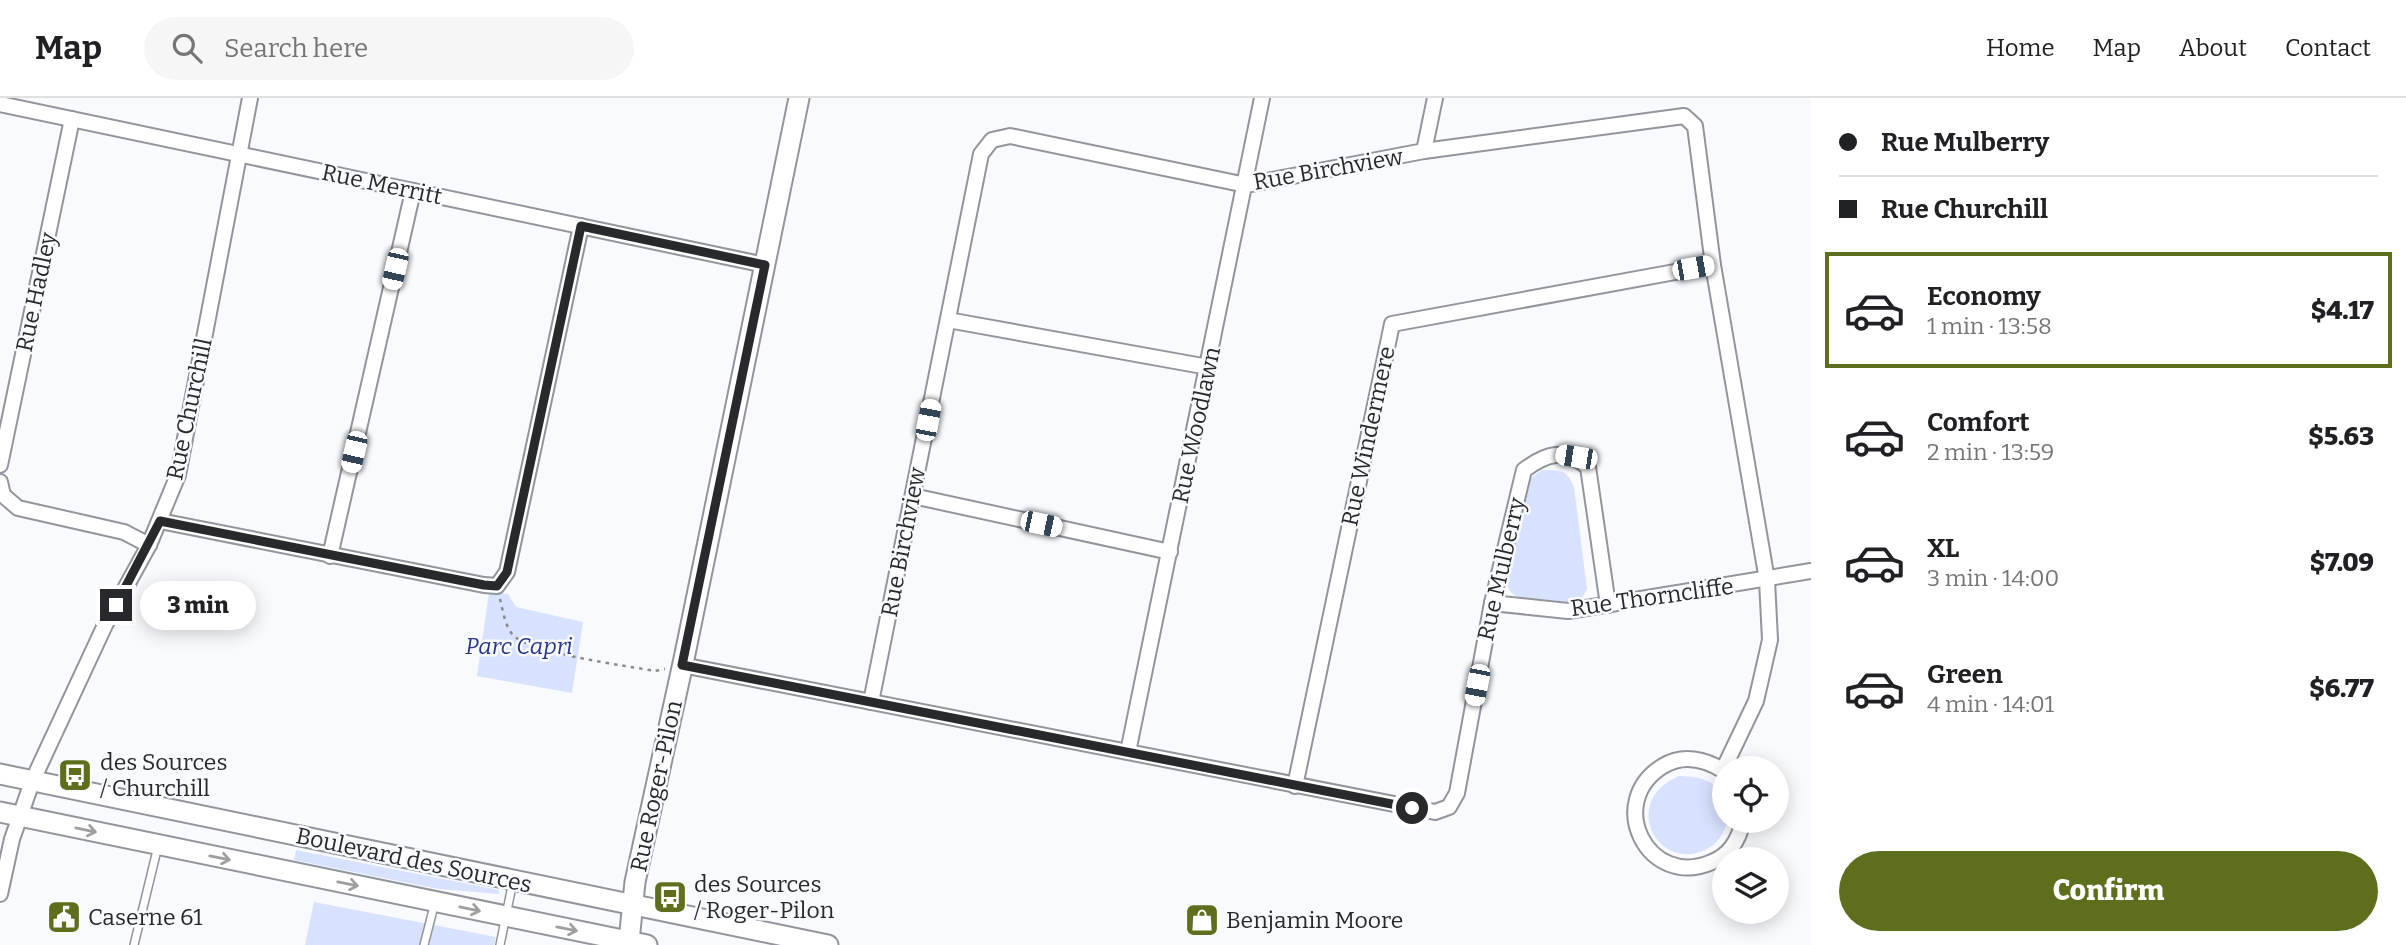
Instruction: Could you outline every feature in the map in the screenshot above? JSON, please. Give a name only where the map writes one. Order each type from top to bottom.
[{"type":"main road","name":"Rue Roger-Pilon","points":[[634,944],[631,904],[799,98]]},
{"type":"main road","name":"Boulevard des Sources","points":[[0,774],[828,945]]},
{"type":"main road","name":"Boulevard des Sources","points":[[9,814],[634,944]]},
{"type":"street","name":"Rue Churchill","points":[[0,894],[9,814],[33,782],[105,625],[149,545],[178,475],[250,98]]},
{"type":"street","name":"Rue Woodlawn","points":[[1128,752],[1262,98]]},
{"type":"street","points":[[1424,151],[1435,98]]},
{"type":"street","name":"Rue Merritt","points":[[0,104],[765,265]]},
{"type":"street","name":"Rue Birchview","points":[[871,702],[981,154],[992,140],[1010,136],[1245,185],[1424,151],[1684,116],[1695,126],[1713,265],[1767,580],[1770,640],[1756,701],[1730,756]]},
{"type":"street","name":"Rue Hadley","points":[[0,465],[72,119]]},
{"type":"street","points":[[330,556],[413,191]]},
{"type":"street","points":[[160,521],[330,556],[497,586],[507,572],[581,226]]},
{"type":"street","name":"Rue Windermere","points":[[1295,786],[1392,324],[1713,265]]},
{"type":"street","points":[[948,320],[1208,367]]},
{"type":"street","name":"Rue Mulberry","points":[[682,665],[1435,812],[1449,807],[1457,793],[1492,603],[1524,470],[1537,461],[1556,454],[1576,457],[1588,467],[1608,605]]},
{"type":"street","points":[[0,482],[3,495],[18,508],[124,531],[149,545]]},
{"type":"street","points":[[913,496],[1170,552]]},
{"type":"street","name":"Rue Thorncliffe","points":[[1492,603],[1568,611],[1811,571]]},
{"type":"street","points":[[1712,764],[1688,758],[1669,762],[1653,772],[1641,786],[1635,804],[1635,823],[1642,841],[1654,855],[1668,864],[1685,868],[1703,866],[1719,859],[1732,848],[1740,833]]},
{"type":"lane","points":[[134,945],[158,845]]},
{"type":"lane","points":[[500,945],[514,880]]},
{"type":"lane","points":[[424,945],[435,902]]},
{"type":"path","points":[[497,586],[505,621],[510,633],[517,640],[560,654],[655,671],[682,665]]},
{"type":"green space","points":[[1542,470],[1566,474],[1574,487],[1587,589],[1576,603],[1518,597],[1508,586],[1507,580],[1527,488],[1530,479]]},
{"type":"green space","name":"Parc Capri","points":[[489,593],[508,594],[516,607],[583,622],[572,693],[477,676]]},
{"type":"green space","points":[[1679,776],[1698,778],[1712,784],[1712,833],[1723,833],[1713,845],[1688,854],[1672,851],[1660,843],[1652,831],[1649,816],[1651,801],[1661,787]]},
{"type":"green space","points":[[296,850],[499,890],[499,894],[439,889],[294,860]]},
{"type":"green space","points":[[314,902],[496,937],[494,945],[305,945]]},
{"type":"place","name":"des Sources / Churchill","points":[[75,775]]},
{"type":"place","name":"des Sources / Roger-Pilon","points":[[670,897]]},
{"type":"place","name":"Caserne 61","points":[[64,917]]},
{"type":"place","name":"Benjamin Moore","points":[[1202,920]]},
{"type":"route","points":[[116,605],[160,521],[330,556],[497,586],[507,572],[581,226],[765,265],[682,665],[1412,808]]}]
